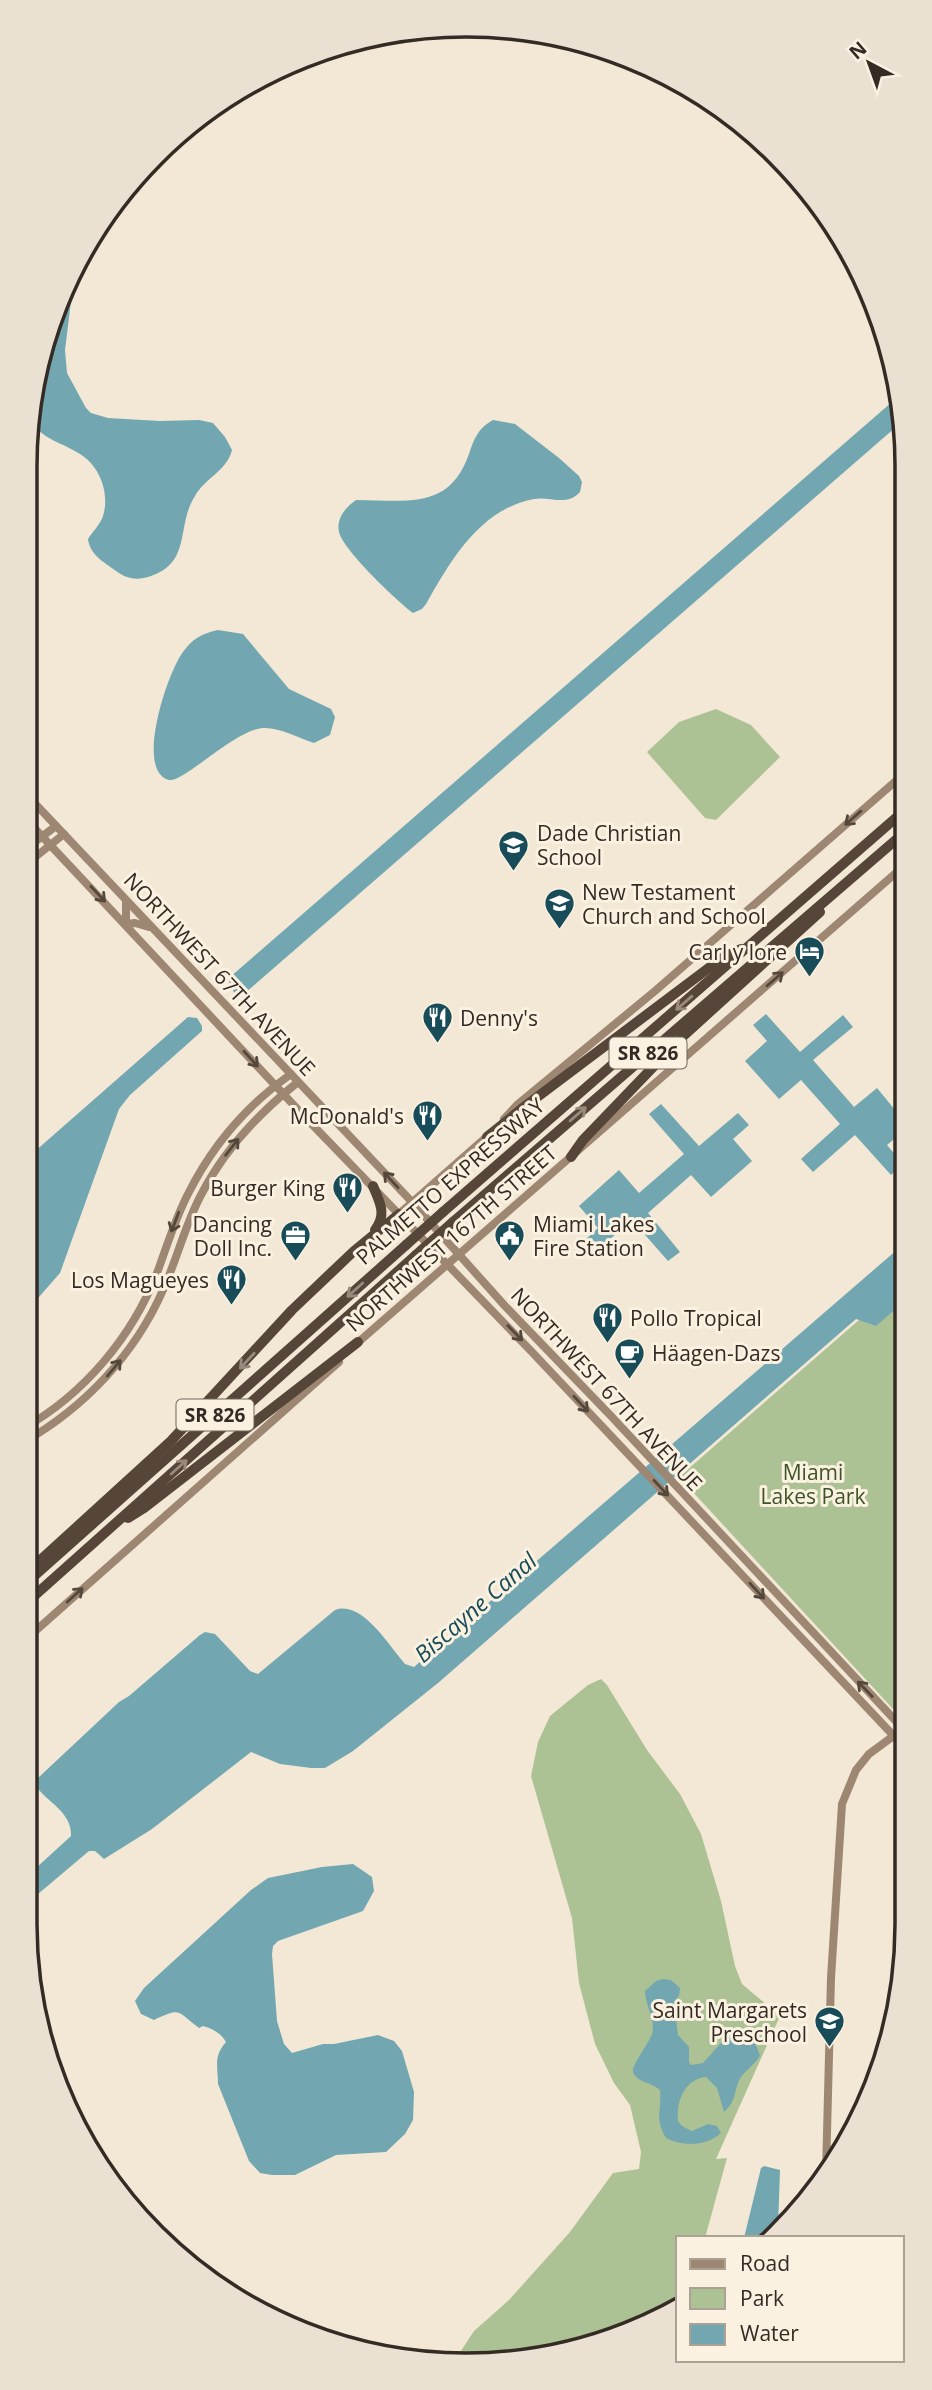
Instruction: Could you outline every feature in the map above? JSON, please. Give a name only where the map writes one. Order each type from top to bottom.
[{"type":"highway","name":"PALMETTO EXPRESSWAY","points":[[37,1573],[443,1212],[895,819]]},
{"type":"highway","name":"PALMETTO EXPRESSWAY","points":[[37,1594],[453,1222],[895,841]]},
{"type":"highway","points":[[571,1157],[583,1140],[680,1039],[817,915],[845,885]]},
{"type":"highway","points":[[487,1137],[723,958],[754,942]]},
{"type":"highway","points":[[369,1238],[383,1218],[373,1186]]},
{"type":"highway","points":[[37,1563],[171,1441],[292,1310],[369,1238],[399,1214]]},
{"type":"highway","points":[[110,1529],[144,1508],[358,1342]]},
{"type":"street","points":[[399,1214],[487,1137],[518,1104],[655,990],[895,782]]},
{"type":"street","name":"NORTHWEST 67TH AVENUE","points":[[37,806],[412,1202],[505,1306],[810,1631],[895,1718]]},
{"type":"street","points":[[37,839],[55,826]]},
{"type":"street","name":"NORTHWEST 67TH AVENUE","points":[[37,830],[284,1094],[894,1735]]},
{"type":"street","points":[[37,855],[64,834]]},
{"type":"street","name":"NORTHWEST 167TH STREET","points":[[37,1630],[446,1264],[895,875]]},
{"type":"street","points":[[125,899],[128,914],[126,924],[135,923],[152,928]]},
{"type":"street","points":[[37,1420],[83,1383],[111,1352],[137,1313],[157,1273],[179,1212],[200,1172],[239,1119],[291,1074]]},
{"type":"street","points":[[37,1434],[89,1395],[119,1362],[149,1318],[164,1289],[192,1213],[219,1164],[249,1127],[298,1082]]},
{"type":"street","points":[[137,1313],[149,1318]]},
{"type":"street","points":[[83,1383],[89,1395]]},
{"type":"street","points":[[611,1416],[616,1434],[614,1439],[620,1438],[637,1445]]},
{"type":"street","points":[[802,1639],[810,1631]]},
{"type":"street","points":[[826,2157],[831,1978],[842,1804],[856,1770],[869,1754],[894,1735]]},
{"type":"green space","points":[[716,709],[751,725],[780,757],[716,820],[705,818],[647,752],[679,722]]},
{"type":"green space","name":"Miami Lakes Park","points":[[895,1289],[895,1710],[893,1709],[679,1477]]},
{"type":"green space","points":[[601,1679],[607,1685],[647,1750],[680,1794],[701,1834],[742,1984],[780,2016],[716,2159],[727,2158],[706,2236],[676,2236],[676,2299],[630,2321],[577,2339],[522,2350],[460,2353],[474,2331],[509,2300],[570,2232],[613,2173],[639,2169],[641,2152],[630,2105],[614,2083],[595,2044],[579,1983],[572,1918],[531,1776],[538,1742],[550,1716],[588,1685]]},
{"type":"water","points":[[72,296],[65,350],[67,373],[91,413],[108,418],[199,420],[213,423],[232,450],[226,464],[204,484],[189,507],[178,552],[172,562],[164,570],[137,579],[116,571],[102,561],[89,545],[88,539],[100,522],[105,508],[104,490],[98,473],[87,459],[39,431],[40,410],[51,355]]},
{"type":"water","points":[[891,403],[893,429],[244,994],[235,993],[230,987],[229,978]]},
{"type":"water","points":[[493,420],[515,424],[559,458],[579,476],[582,482],[580,492],[564,500],[534,499],[498,513],[469,539],[426,604],[413,613],[350,551],[339,532],[340,518],[356,500],[408,500],[438,494],[450,485],[460,472],[477,434]]},
{"type":"water","points":[[218,630],[243,634],[289,689],[331,709],[335,717],[330,735],[314,743],[276,729],[251,731],[176,779],[169,780],[159,773],[154,759],[157,720],[163,698],[186,647],[198,637]]},
{"type":"water","points":[[766,1014],[800,1052],[843,1015],[853,1027],[813,1060],[854,1107],[877,1088],[895,1110],[895,1138],[887,1145],[895,1154],[895,1171],[891,1175],[855,1135],[813,1172],[801,1159],[840,1124],[801,1080],[779,1099],[745,1061],[767,1041],[753,1025]]},
{"type":"water","points":[[188,1017],[197,1018],[202,1031],[130,1095],[119,1109],[60,1273],[37,1299],[37,1149]]},
{"type":"water","points":[[661,1104],[699,1146],[738,1113],[749,1125],[733,1139],[752,1161],[711,1197],[691,1175],[648,1213],[680,1252],[668,1261],[632,1220],[594,1253],[584,1241],[598,1228],[579,1206],[619,1170],[639,1193],[684,1154],[649,1114]]},
{"type":"water","points":[[895,1252],[895,1310],[876,1326],[856,1319],[438,1683],[353,1751],[325,1768],[280,1764],[251,1752],[152,1829],[104,1859],[95,1851],[89,1851],[37,1895],[37,1867],[71,1836],[64,1815],[39,1790],[38,1778],[119,1702],[200,1635],[205,1632],[215,1634],[250,1671],[258,1674],[335,1610],[345,1609],[365,1618],[405,1664],[414,1667]]},
{"type":"water","points":[[353,1864],[372,1877],[374,1891],[363,1911],[278,1941],[273,1946],[277,2021],[284,2044],[292,2053],[323,2044],[378,2035],[394,2041],[402,2051],[414,2092],[413,2120],[405,2134],[386,2152],[336,2155],[295,2175],[260,2173],[249,2161],[218,2084],[217,2062],[219,2052],[226,2042],[224,2039],[210,2029],[203,2026],[199,2028],[178,2013],[170,2013],[154,2020],[141,2014],[135,2001],[144,1988],[251,1890],[268,1878]]},
{"type":"water","points":[[671,1980],[680,1988],[679,1996],[674,2001],[678,2035],[689,2047],[691,2065],[703,2063],[730,2033],[750,2038],[760,2056],[741,2077],[733,2099],[724,2112],[717,2088],[706,2077],[692,2082],[683,2092],[678,2113],[678,2121],[682,2126],[692,2131],[708,2124],[717,2126],[721,2133],[702,2143],[680,2143],[666,2138],[659,2120],[660,2090],[638,2078],[633,2072],[653,2028],[645,1991],[656,1981]]},
{"type":"water","points":[[764,2166],[780,2170],[778,2219],[761,2236],[744,2236],[761,2168]]},
{"type":"place","name":"Dade Christian School","points":[[514,872]]},
{"type":"place","name":"New Testament Church and School","points":[[559,931]]},
{"type":"place","name":"Carl y lore","points":[[810,979]]},
{"type":"place","name":"Denny's","points":[[437,1045]]},
{"type":"place","name":"McDonald's","points":[[427,1143]]},
{"type":"place","name":"Burger King","points":[[348,1215]]},
{"type":"place","name":"Dancing Doll Inc.","points":[[295,1263]]},
{"type":"place","name":"Miami Lakes Fire Station","points":[[510,1263]]},
{"type":"place","name":"Los Magueyes","points":[[232,1307]]},
{"type":"place","name":"Pollo Tropical","points":[[607,1345]]},
{"type":"place","name":"Häagen-Dazs","points":[[629,1380]]},
{"type":"place","name":"Saint Margarets Preschool","points":[[830,2049]]},
{"type":"water label","name":"Biscayne Canal","points":[[475,1607]]}]
